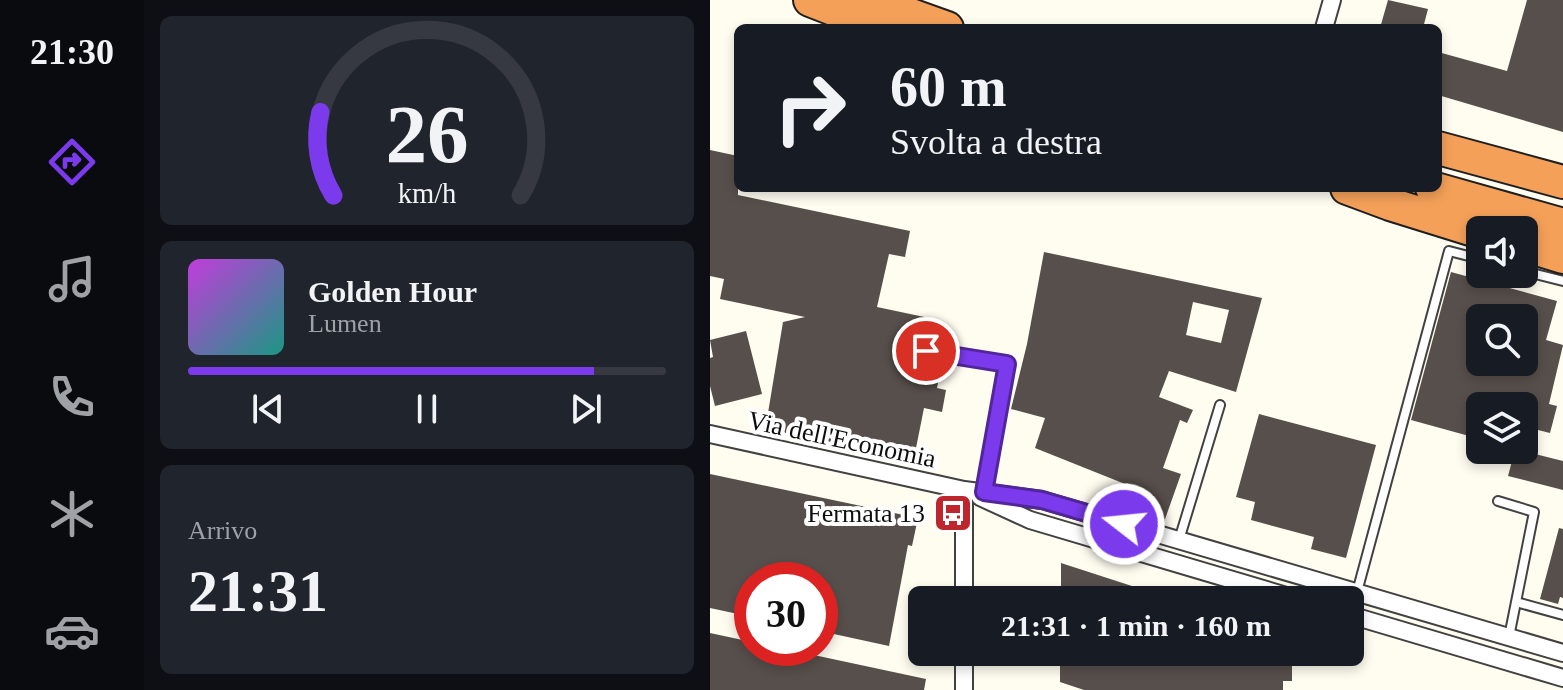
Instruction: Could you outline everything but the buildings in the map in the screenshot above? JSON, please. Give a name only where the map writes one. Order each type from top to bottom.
[{"type":"highway","points":[[810,0],[872,24]]},
{"type":"highway","points":[[869,0],[936,24]]},
{"type":"highway","points":[[1442,149],[1563,182]]},
{"type":"highway","points":[[1442,171],[1491,207]]},
{"type":"highway","points":[[1442,191],[1563,225]]},
{"type":"highway","points":[[1358,192],[1390,204],[1491,207],[1563,204]]},
{"type":"highway","points":[[1538,249],[1563,257]]},
{"type":"street","points":[[1325,24],[1332,0]]},
{"type":"street","name":"Via dell'Economia","points":[[710,434],[964,490],[1042,500],[1336,586]]},
{"type":"street","points":[[964,490],[964,586]]},
{"type":"street","name":"Via dell'Economia","points":[[964,490],[1030,520],[1253,586]]},
{"type":"street","name":"Via dell'Economia","points":[[1364,594],[1563,653]]},
{"type":"street","points":[[1364,619],[1563,678]]},
{"type":"street","points":[[964,666],[964,690]]},
{"type":"lane","points":[[1359,586],[1395,470],[1449,251],[1466,255]]},
{"type":"lane","points":[[1538,275],[1563,281]]},
{"type":"lane","points":[[926,351],[1007,364],[984,492]]},
{"type":"lane","points":[[1179,540],[1220,405]]},
{"type":"lane","points":[[1498,501],[1534,512],[1509,637]]},
{"type":"lane","points":[[1516,602],[1563,615]]},
{"type":"place","name":"Fermata 13","points":[[953,513]]},
{"type":"route","points":[[926,351],[1007,364],[984,492],[1042,500],[1124,524]]}]
